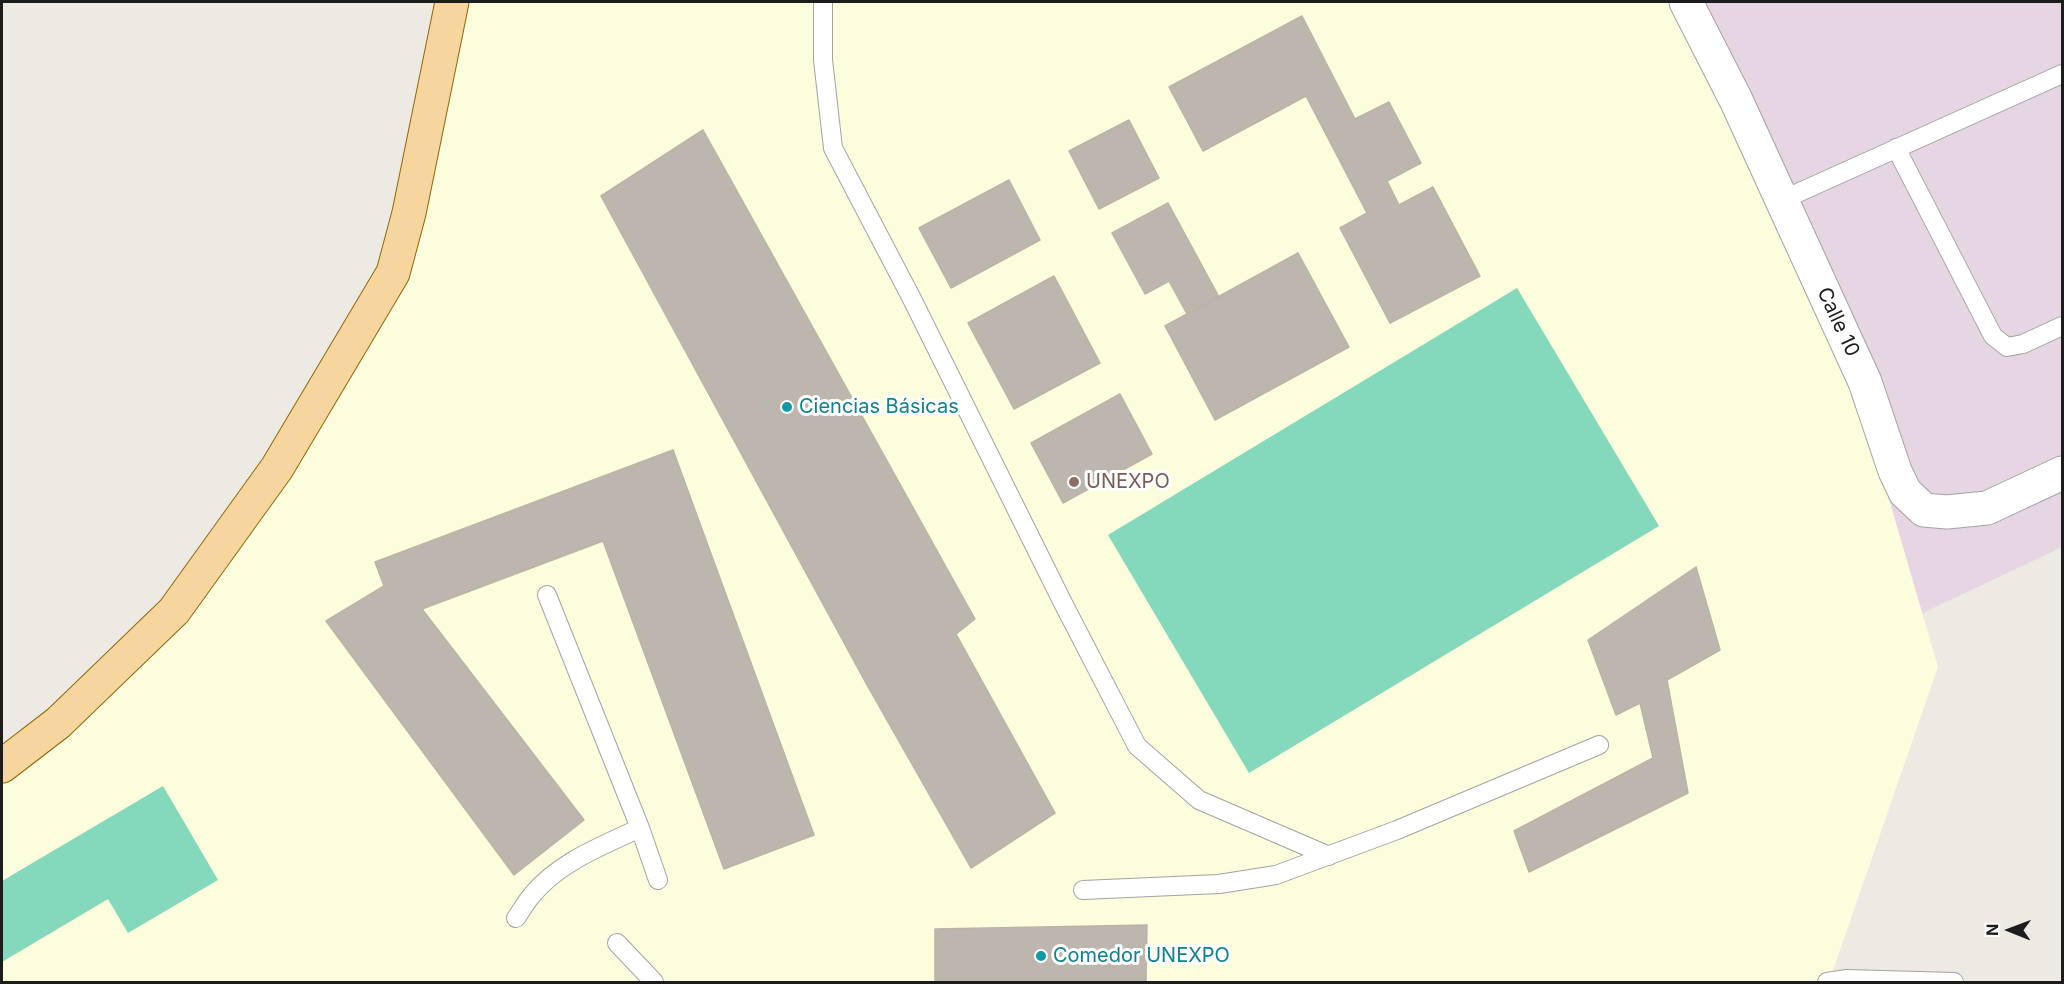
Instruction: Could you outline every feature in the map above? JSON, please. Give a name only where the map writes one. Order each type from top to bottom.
[{"type":"main road","points":[[2,766],[58,723],[174,611],[276,468],[393,273],[409,213],[452,2]]},
{"type":"street","name":"Calle 10","points":[[1686,2],[1736,100],[1865,382],[1895,471],[1905,492],[1924,510],[1947,512],[1987,508],[2062,473]]},
{"type":"lane","points":[[823,2],[823,60],[833,148],[912,299],[1137,746],[1199,800],[1329,856]]},
{"type":"lane","points":[[1782,200],[2062,74]]},
{"type":"lane","points":[[1896,148],[1993,336],[2007,347],[2023,344],[2062,326]]},
{"type":"lane","points":[[547,595],[640,828],[658,880]]},
{"type":"lane","points":[[1083,890],[1219,884],[1276,875],[1397,830],[1599,745]]},
{"type":"lane","points":[[516,918],[532,894],[556,873],[587,853],[640,828]]},
{"type":"lane","points":[[617,942],[654,982]]},
{"type":"lane","points":[[1827,982],[1847,979],[1954,982]]},
{"type":"shaded area","name":"UNEXPO","points":[[452,2],[1673,2],[1856,386],[1938,667],[1829,982],[2,982],[2,756],[142,641],[365,320]]},
{"type":"shaded area","points":[[1593,2],[2062,2],[2062,547],[1927,611],[1901,628]]},
{"type":"green space","points":[[1517,288],[1659,526],[1249,773],[1108,535]]},
{"type":"green space","points":[[163,786],[218,880],[128,933],[108,899],[2,962],[2,881]]},
{"type":"building","points":[[1302,16],[1355,119],[1389,102],[1421,163],[1387,181],[1399,205],[1433,187],[1480,276],[1390,323],[1340,228],[1367,213],[1306,96],[1203,151],[1169,87]]},
{"type":"building","points":[[1129,120],[1159,178],[1099,209],[1069,151]]},
{"type":"building","name":"Ciencias Básicas","points":[[703,130],[975,619],[956,634],[1055,813],[971,868],[867,685],[601,196]]},
{"type":"building","points":[[1009,180],[1040,240],[951,288],[919,228]]},
{"type":"building","points":[[1168,203],[1219,297],[1187,314],[1169,281],[1145,294],[1112,233]]},
{"type":"building","points":[[1298,253],[1349,347],[1215,420],[1165,326]]},
{"type":"building","points":[[1054,276],[1100,363],[1014,409],[968,323]]},
{"type":"building","points":[[1120,394],[1152,454],[1063,503],[1031,443]]},
{"type":"building","points":[[673,450],[814,835],[724,869],[603,541],[422,609],[584,820],[514,875],[326,621],[384,586],[375,562]]},
{"type":"building","points":[[1696,567],[1720,650],[1667,680],[1688,793],[1529,872],[1514,831],[1653,758],[1640,703],[1616,715],[1588,640]]},
{"type":"building","name":"Comedor UNEXPO","points":[[1147,925],[1146,982],[935,982],[935,929]]},
{"type":"place","name":"Ciencias Básicas","points":[[787,407]]},
{"type":"place","name":"UNEXPO","points":[[1074,482]]},
{"type":"place","name":"Comedor UNEXPO","points":[[1041,956]]}]
